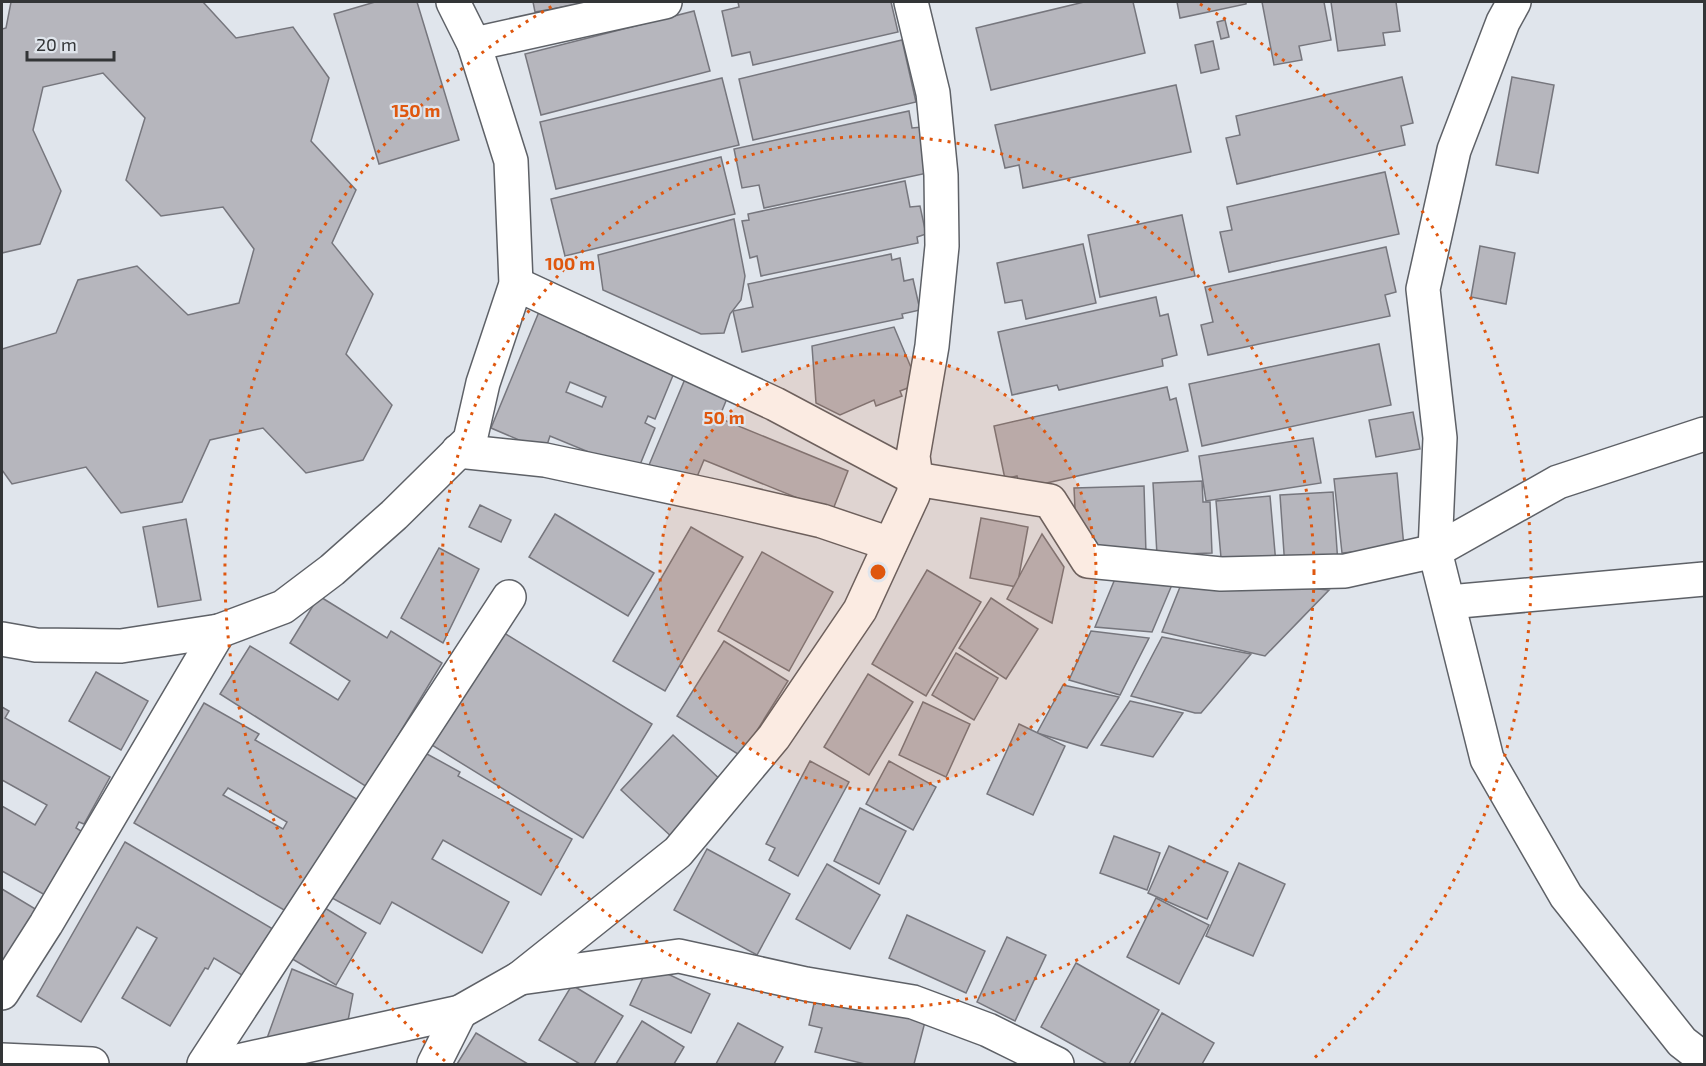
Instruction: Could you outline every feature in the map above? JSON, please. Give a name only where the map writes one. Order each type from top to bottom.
[{"type":"street","points":[[2,639],[36,645],[121,646],[219,631],[283,607],[323,577],[394,515],[470,440],[483,383],[516,284],[511,161],[474,44],[453,2]]},
{"type":"street","points":[[474,44],[665,2]]},
{"type":"street","points":[[224,1065],[460,1011],[520,978],[678,852],[774,737],[860,610],[913,495],[916,480],[913,456],[932,346],[942,246],[941,175],[933,93],[911,2]]},
{"type":"street","points":[[1514,2],[1503,22],[1454,150],[1423,289],[1440,438],[1435,551],[1487,759],[1566,896],[1682,1042],[1704,1059]]},
{"type":"street","points":[[516,284],[775,404],[916,480],[1050,501],[1088,561],[1221,574],[1345,571],[1435,551],[1558,482],[1704,434]]},
{"type":"street","points":[[458,451],[545,460],[822,522],[890,544]]},
{"type":"street","points":[[1449,602],[1704,579]]},
{"type":"street","points":[[204,1065],[509,597]]},
{"type":"street","points":[[2,993],[46,924],[219,631]]},
{"type":"street","points":[[520,978],[679,956],[806,984],[913,1002],[988,1030],[1057,1065]]},
{"type":"street","points":[[434,1065],[460,1011]]},
{"type":"street","points":[[2,1060],[92,1065]]},
{"type":"building","points":[[11,2],[203,2],[236,38],[293,27],[329,78],[311,141],[356,190],[332,243],[373,294],[346,354],[392,405],[363,460],[306,473],[263,428],[210,440],[182,502],[121,513],[86,467],[12,484],[2,470],[2,349],[56,333],[78,280],[137,266],[188,315],[239,303],[254,249],[223,207],[161,216],[126,180],[145,118],[103,73],[43,87],[33,130],[61,191],[40,244],[2,253],[2,29],[6,28]]},
{"type":"building","points":[[375,2],[417,2],[459,140],[379,164],[334,14]]},
{"type":"building","points":[[533,2],[591,2],[535,12]]},
{"type":"building","points":[[738,2],[891,2],[898,32],[753,65],[750,52],[732,56],[722,11],[739,7]]},
{"type":"building","points":[[1084,2],[1133,2],[1145,53],[991,90],[976,28]]},
{"type":"building","points":[[1177,2],[1246,2],[1246,4],[1180,18]]},
{"type":"building","points":[[1262,2],[1324,2],[1331,40],[1299,46],[1302,60],[1274,65]]},
{"type":"building","points":[[1331,2],[1396,2],[1400,31],[1383,33],[1385,45],[1338,51]]},
{"type":"building","points":[[694,11],[710,71],[541,115],[525,54]]},
{"type":"building","points":[[1225,20],[1229,37],[1221,39],[1217,22]]},
{"type":"building","points":[[902,40],[916,102],[753,140],[739,79]]},
{"type":"building","points":[[1213,41],[1219,69],[1201,73],[1195,45]]},
{"type":"building","points":[[1402,77],[1413,123],[1401,126],[1405,145],[1237,184],[1226,138],[1240,135],[1236,116]]},
{"type":"building","points":[[1512,77],[1554,85],[1538,173],[1496,165]]},
{"type":"building","points":[[722,78],[739,145],[556,189],[540,122]]},
{"type":"building","points":[[1176,85],[1191,152],[1023,188],[1019,165],[1005,168],[995,125]]},
{"type":"building","points":[[909,111],[912,128],[922,127],[932,172],[764,208],[759,185],[742,188],[734,149]]},
{"type":"building","points":[[721,157],[735,214],[565,256],[551,199]]},
{"type":"building","points":[[1385,172],[1399,234],[1229,272],[1220,232],[1232,230],[1227,207]]},
{"type":"building","points":[[905,181],[910,207],[920,206],[926,234],[917,237],[918,243],[761,276],[757,256],[750,258],[742,221],[749,220],[748,214]]},
{"type":"building","points":[[1182,215],[1195,276],[1100,297],[1088,235]]},
{"type":"building","points":[[734,219],[745,276],[741,300],[730,314],[724,333],[701,334],[603,290],[598,255]]},
{"type":"building","points":[[1083,244],[1096,303],[1026,319],[1022,300],[1005,303],[997,263]]},
{"type":"building","points":[[1480,246],[1515,253],[1506,304],[1471,297]]},
{"type":"building","points":[[1386,247],[1396,292],[1385,295],[1390,316],[1208,355],[1201,325],[1213,322],[1205,287]]},
{"type":"building","points":[[891,254],[892,260],[900,258],[904,281],[913,279],[920,310],[902,314],[903,318],[742,352],[733,311],[753,307],[748,284]]},
{"type":"building","points":[[1156,297],[1160,316],[1168,314],[1177,355],[1162,359],[1163,366],[1059,390],[1057,385],[1012,395],[998,332]]},
{"type":"building","points":[[541,307],[590,328],[587,336],[674,373],[655,419],[648,416],[645,423],[655,428],[637,472],[550,436],[545,451],[491,428]],"holes":[[[570,382],[606,397],[602,407],[566,392]]]},
{"type":"building","points":[[894,327],[918,384],[900,391],[902,396],[876,406],[874,400],[840,415],[816,403],[812,346]]},
{"type":"building","points":[[1379,344],[1391,405],[1202,446],[1189,384]]},
{"type":"building","points":[[685,379],[728,396],[719,418],[848,471],[832,512],[704,460],[694,484],[649,465]]},
{"type":"building","points":[[1167,387],[1170,400],[1176,398],[1188,451],[1020,489],[1017,476],[1005,479],[994,426]]},
{"type":"building","points":[[1413,412],[1420,449],[1376,457],[1369,420]]},
{"type":"building","points":[[1313,438],[1321,483],[1206,501],[1199,456]]},
{"type":"building","points":[[1397,473],[1404,547],[1342,553],[1334,479]]},
{"type":"building","points":[[1202,481],[1203,502],[1210,502],[1212,553],[1157,555],[1153,483]]},
{"type":"building","points":[[1144,486],[1146,554],[1087,557],[1076,528],[1074,488]]},
{"type":"building","points":[[1333,492],[1338,564],[1285,568],[1280,495]]},
{"type":"building","points":[[1270,496],[1276,564],[1222,569],[1216,501]]},
{"type":"building","points":[[480,505],[511,520],[501,542],[469,527]]},
{"type":"building","points":[[555,514],[654,573],[628,616],[529,557]]},
{"type":"building","points":[[981,518],[1028,527],[1017,587],[970,578]]},
{"type":"building","points":[[186,519],[201,600],[158,607],[143,527]]},
{"type":"building","points":[[691,527],[743,557],[665,691],[613,661]]},
{"type":"building","points":[[1042,534],[1064,567],[1052,623],[1007,599]]},
{"type":"building","points":[[439,548],[479,569],[443,643],[401,618]]},
{"type":"building","points":[[762,552],[833,592],[789,671],[718,631]]},
{"type":"building","points":[[927,570],[981,602],[926,696],[872,664]]},
{"type":"building","points":[[1117,574],[1174,580],[1152,632],[1095,627]]},
{"type":"building","points":[[1184,577],[1329,590],[1265,656],[1162,632]]},
{"type":"building","points":[[319,596],[387,638],[391,631],[442,663],[367,787],[220,694],[250,646],[338,700],[350,681],[290,643]]},
{"type":"building","points":[[991,598],[1038,629],[1006,679],[959,648]]},
{"type":"building","points":[[496,628],[652,724],[583,838],[427,742]]},
{"type":"building","points":[[1091,631],[1149,638],[1120,695],[1069,680]]},
{"type":"building","points":[[1162,637],[1251,654],[1201,713],[1195,713],[1131,696]]},
{"type":"building","points":[[724,641],[788,681],[741,756],[677,716]]},
{"type":"building","points":[[956,653],[998,678],[974,720],[932,695]]},
{"type":"building","points":[[96,672],[148,701],[121,750],[69,721]]},
{"type":"building","points":[[868,674],[913,702],[869,775],[824,747]]},
{"type":"building","points":[[1063,685],[1119,697],[1087,748],[1037,733]]},
{"type":"building","points":[[1130,701],[1183,713],[1153,757],[1101,745]]},
{"type":"building","points":[[923,702],[970,724],[946,777],[899,755]]},
{"type":"building","points":[[204,703],[259,734],[255,740],[360,801],[291,914],[134,823]],"holes":[[[228,788],[287,822],[283,829],[223,795]]]},
{"type":"building","points":[[2,707],[9,711],[5,718],[110,777],[84,824],[79,822],[76,828],[86,834],[73,857],[68,854],[45,895],[2,871],[2,806],[35,825],[47,805],[2,780]]},
{"type":"building","points":[[1019,724],[1065,746],[1033,815],[987,794]]},
{"type":"building","points":[[673,735],[725,784],[674,839],[621,790]]},
{"type":"building","points":[[416,748],[460,772],[458,776],[572,839],[541,895],[443,840],[432,859],[509,902],[482,953],[392,902],[380,924],[332,898]]},
{"type":"building","points":[[810,761],[849,782],[798,876],[769,860],[775,848],[766,844]]},
{"type":"building","points":[[889,761],[936,787],[913,830],[866,804]]},
{"type":"building","points":[[860,808],[906,831],[879,884],[834,861]]},
{"type":"building","points":[[1114,836],[1160,853],[1147,890],[1100,873]]},
{"type":"building","points":[[125,842],[283,935],[255,983],[214,958],[208,969],[205,968],[170,1026],[122,998],[157,938],[137,927],[81,1022],[37,996]]},
{"type":"building","points":[[1169,846],[1228,872],[1207,919],[1148,893]]},
{"type":"building","points":[[707,849],[790,894],[757,955],[674,910]]},
{"type":"building","points":[[1239,863],[1285,884],[1253,956],[1206,936]]},
{"type":"building","points":[[827,864],[880,895],[850,949],[796,919]]},
{"type":"building","points":[[2,889],[37,910],[2,969]]},
{"type":"building","points":[[1156,898],[1209,925],[1179,984],[1127,957]]},
{"type":"building","points":[[320,905],[366,933],[336,985],[289,957]]},
{"type":"building","points":[[907,915],[985,951],[966,993],[889,958]]},
{"type":"building","points":[[1007,937],[1046,955],[1015,1021],[977,1002]]},
{"type":"building","points":[[1076,963],[1159,1010],[1129,1064],[1107,1064],[1041,1027]]},
{"type":"building","points":[[649,965],[710,994],[691,1033],[630,1005]]},
{"type":"building","points":[[292,969],[353,994],[347,1026],[266,1041]]},
{"type":"building","points":[[572,985],[623,1016],[594,1064],[580,1064],[539,1040]]},
{"type":"building","points":[[817,991],[926,1018],[914,1064],[865,1064],[815,1052],[822,1028],[809,1025]]},
{"type":"building","points":[[1162,1013],[1214,1043],[1202,1064],[1134,1064]]},
{"type":"building","points":[[642,1021],[684,1047],[674,1064],[616,1064]]},
{"type":"building","points":[[738,1023],[783,1047],[774,1064],[716,1064]]},
{"type":"building","points":[[476,1033],[528,1064],[457,1064]]}]
